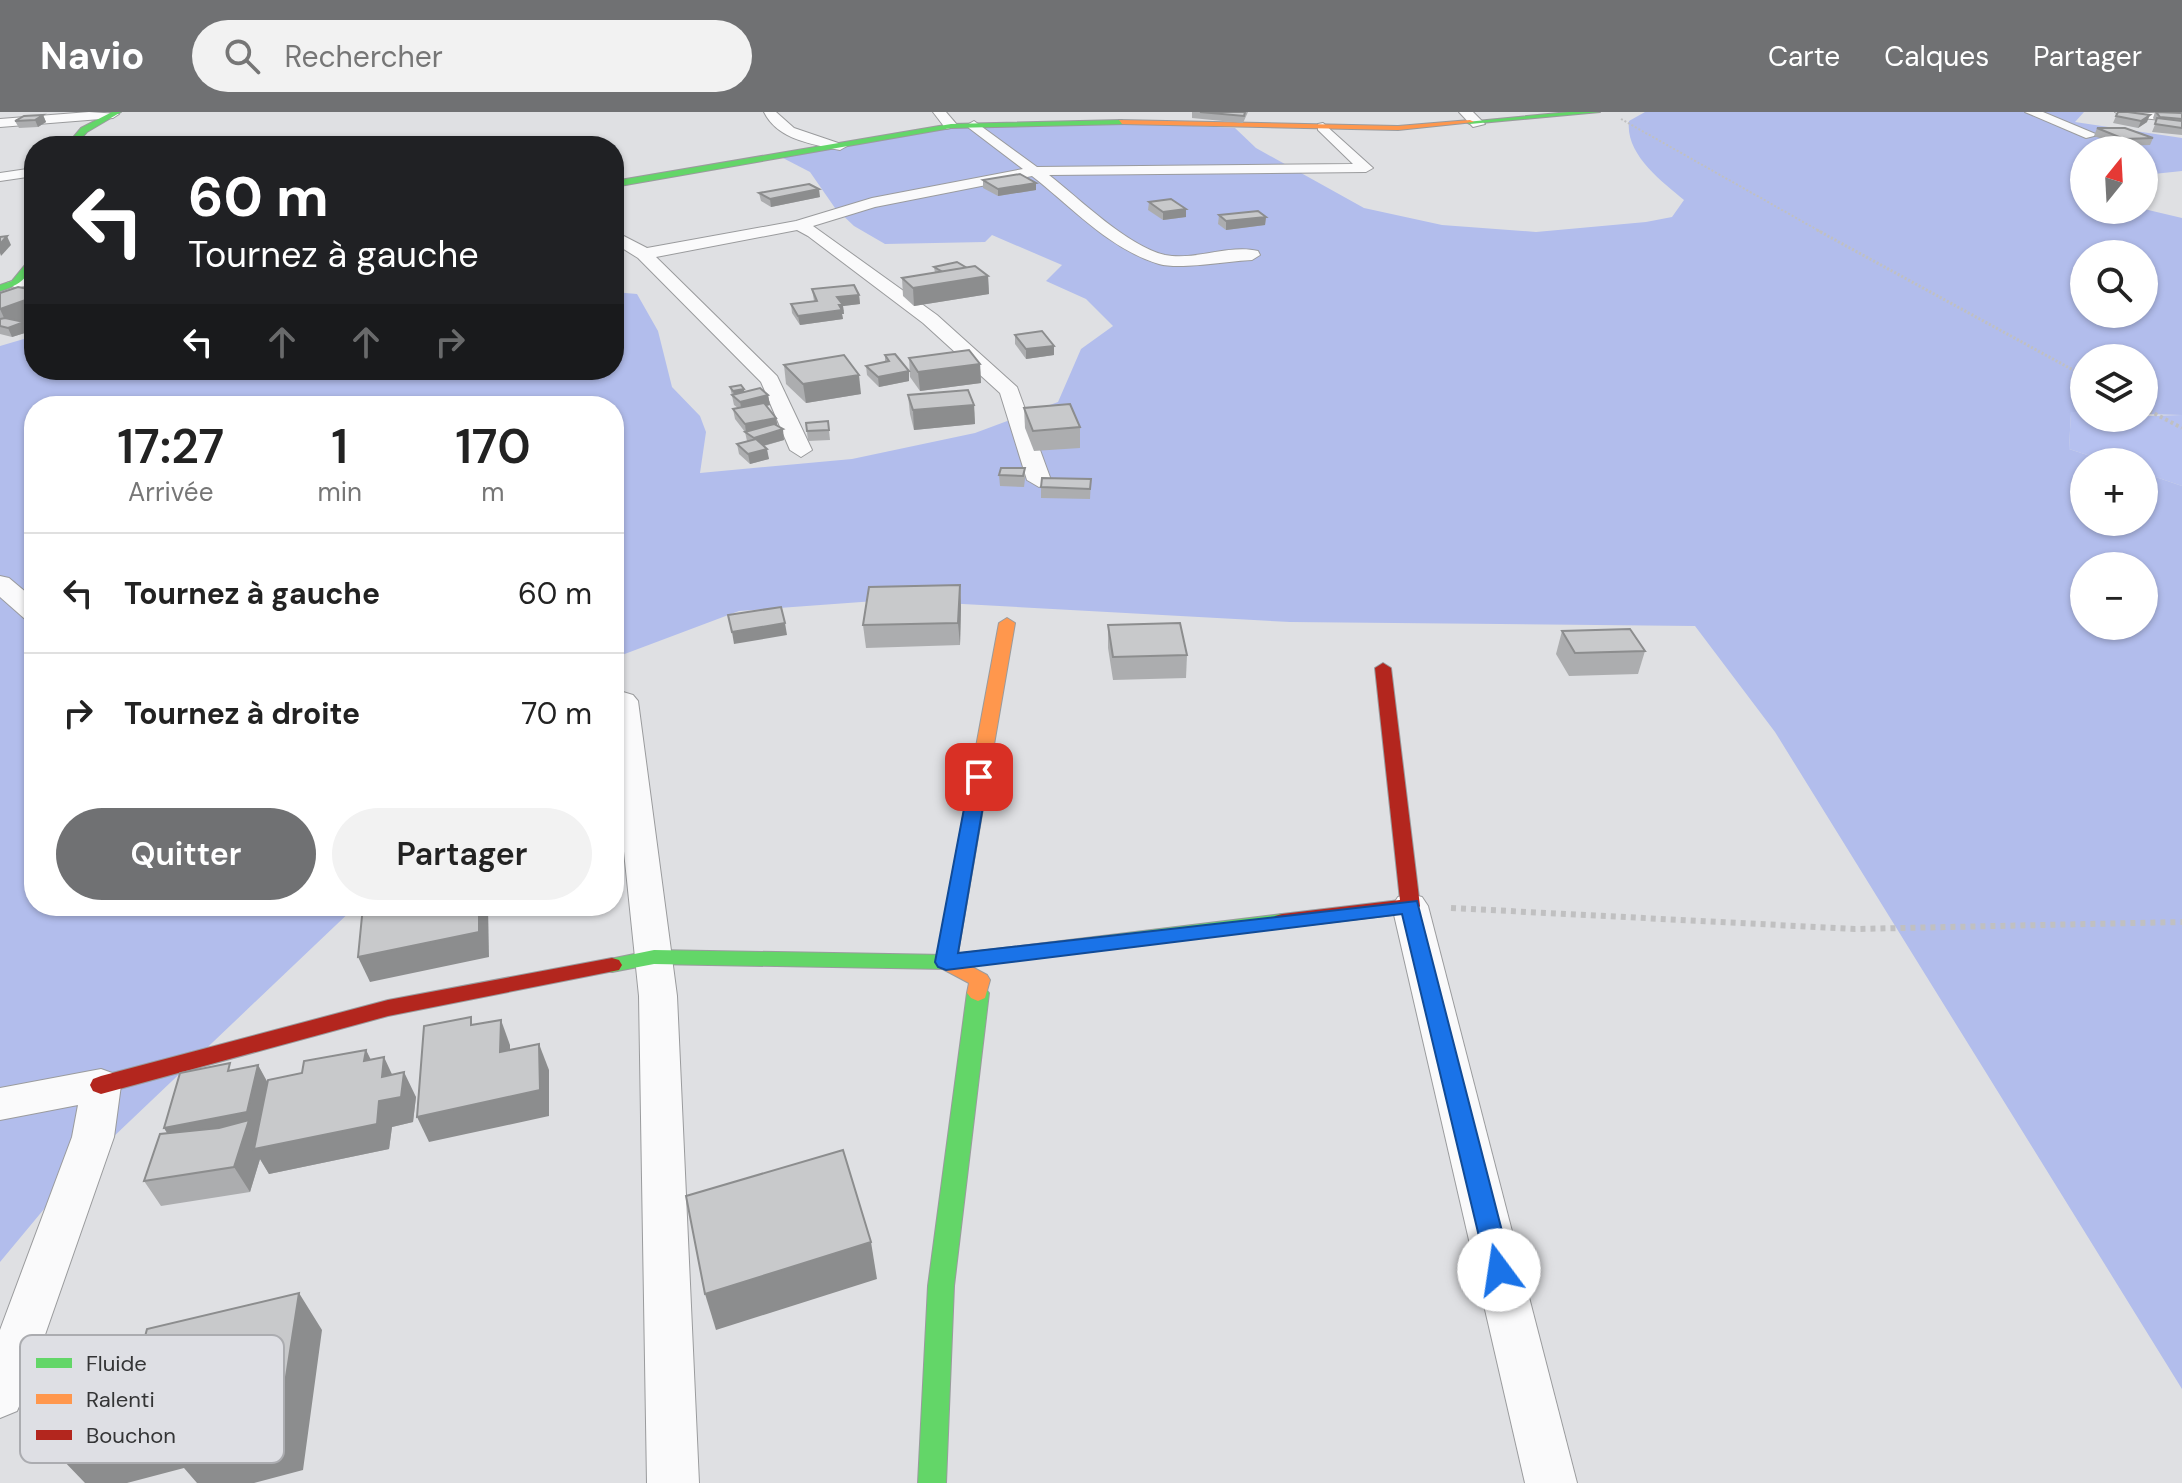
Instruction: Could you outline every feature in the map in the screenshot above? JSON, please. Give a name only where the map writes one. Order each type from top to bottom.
[{"type":"street","points":[[770,112],[772,119],[798,135],[840,146]]},
{"type":"street","points":[[624,182],[840,146],[945,119],[974,125],[1180,116],[1212,125],[1398,128],[1471,118],[1596,112]]},
{"type":"street","points":[[2031,112],[2091,135]]},
{"type":"street","points":[[2121,112],[2151,119],[2182,118]]},
{"type":"street","points":[[0,123],[115,113]]},
{"type":"street","points":[[79,136],[115,113]]},
{"type":"street","points":[[974,125],[1085,210],[1098,226],[1163,260],[1252,255]]},
{"type":"street","points":[[644,254],[799,225],[872,203],[1036,171],[1366,168],[1323,127]]},
{"type":"street","points":[[0,177],[24,173]]},
{"type":"street","points":[[799,225],[930,319],[1010,391],[1039,480]]},
{"type":"street","points":[[624,242],[644,254],[770,380],[801,450]]},
{"type":"street","points":[[0,584],[24,604]]},
{"type":"street","points":[[946,962],[1007,623]]},
{"type":"street","points":[[1383,668],[1410,906],[1551,1483]]},
{"type":"street","points":[[624,709],[654,957],[673,1483]]},
{"type":"street","points":[[0,1104],[101,1085],[388,1008],[654,957],[946,962],[1410,906]]},
{"type":"street","points":[[932,1483],[941,1286],[980,980],[946,962]]},
{"type":"street","points":[[22,1335],[93,1137],[101,1085]]},
{"type":"street","points":[[0,1395],[20,1340]]},
{"type":"path","points":[[1610,112],[1769,204],[2070,368]]},
{"type":"path","points":[[2158,415],[2182,428]]},
{"type":"path","points":[[1410,906],[1855,929],[2182,922]]},
{"type":"shaded area","points":[[1645,112],[2084,112],[2075,122],[2182,138],[2182,171],[2158,174],[2158,136],[2070,136],[2070,224],[2158,224],[2158,212],[2182,218],[2182,415],[2158,414],[2158,344],[2070,344],[2069,449],[2070,536],[2158,536],[2158,478],[2182,486],[2182,1389],[1775,732],[1695,626],[1290,622],[889,600],[739,611],[624,654],[624,396],[24,396],[24,916],[345,916],[69,1179],[0,1262],[0,346],[24,339],[24,380],[624,380],[624,293],[637,294],[658,331],[672,387],[700,416],[706,432],[700,473],[852,459],[975,433],[1058,402],[1081,349],[1113,326],[1086,299],[1046,281],[1062,265],[992,235],[985,242],[885,244],[854,226],[835,208],[810,172],[781,157],[919,130],[1090,121],[1235,128],[1256,148],[1364,208],[1442,225],[1536,232],[1672,217],[1684,200],[1646,166],[1633,145],[1629,121]]},
{"type":"shaded area","points":[[2182,415],[2182,486],[2158,478],[2158,448],[2069,449],[2070,430],[2158,432],[2158,416]]},
{"type":"building","points":[[1200,112],[1245,112],[1244,116]]},
{"type":"building","points":[[2118,112],[2150,115],[2141,121],[2116,116]]},
{"type":"building","points":[[2156,112],[2182,113],[2182,119],[2160,117]]},
{"type":"building","points":[[43,115],[35,120],[15,121],[24,116]]},
{"type":"building","points":[[2157,118],[2182,121],[2182,128],[2155,124]]},
{"type":"building","points":[[2097,128],[2125,128],[2147,136],[2117,136]]},
{"type":"building","points":[[1020,174],[1036,183],[998,189],[983,180]]},
{"type":"building","points":[[809,184],[819,189],[770,199],[759,193]]},
{"type":"building","points":[[1171,199],[1186,209],[1163,212],[1149,202]]},
{"type":"building","points":[[1258,211],[1266,217],[1226,221],[1219,215]]},
{"type":"building","points":[[957,262],[967,268],[943,272],[934,267]]},
{"type":"building","points":[[975,266],[988,276],[913,288],[902,278]]},
{"type":"building","points":[[854,285],[859,295],[837,297],[843,305],[839,305],[842,310],[798,316],[791,304],[817,301],[812,289]]},
{"type":"building","points":[[24,288],[24,301],[0,309],[0,293]]},
{"type":"building","points":[[0,319],[24,322],[8,328],[0,326]]},
{"type":"building","points":[[1042,331],[1054,346],[1026,349],[1015,335]]},
{"type":"building","points":[[969,350],[980,364],[918,372],[909,358]]},
{"type":"building","points":[[895,354],[909,371],[878,377],[866,366],[889,361],[885,355]]},
{"type":"building","points":[[844,355],[859,375],[803,384],[784,365]]},
{"type":"building","points":[[741,385],[744,389],[733,391],[730,387]]},
{"type":"building","points":[[760,388],[768,395],[740,402],[732,395]]},
{"type":"building","points":[[968,390],[974,405],[913,410],[908,395]]},
{"type":"building","points":[[764,403],[776,418],[745,424],[733,409]]},
{"type":"building","points":[[1070,404],[1080,427],[1033,431],[1024,408]]},
{"type":"building","points":[[828,421],[829,430],[807,431],[806,423]]},
{"type":"building","points":[[774,424],[783,429],[754,438],[745,432]]},
{"type":"building","points":[[756,439],[767,449],[748,454],[737,444]]},
{"type":"building","points":[[1001,468],[1025,468],[1023,476],[999,475]]},
{"type":"building","points":[[1042,478],[1091,479],[1090,489],[1041,487]]},
{"type":"building","points":[[960,585],[958,623],[863,625],[869,587]]},
{"type":"building","points":[[781,607],[785,623],[732,632],[728,615]]},
{"type":"building","points":[[1180,623],[1187,655],[1113,657],[1108,625]]},
{"type":"building","points":[[1630,629],[1645,651],[1575,653],[1562,631]]},
{"type":"building","points":[[362,916],[479,916],[479,932],[358,957]]},
{"type":"building","points":[[471,1017],[471,1025],[501,1020],[500,1052],[539,1044],[540,1090],[417,1117],[424,1026]]},
{"type":"building","points":[[366,1050],[364,1061],[384,1057],[382,1077],[404,1072],[401,1097],[379,1101],[377,1124],[254,1149],[268,1080],[302,1073],[304,1061]]},
{"type":"building","points":[[230,1063],[228,1071],[258,1065],[247,1112],[164,1128],[180,1073]]},
{"type":"building","points":[[249,1120],[234,1167],[144,1181],[160,1134],[219,1128]]},
{"type":"building","points":[[843,1150],[871,1242],[705,1294],[686,1196]]},
{"type":"building","points":[[299,1293],[284,1390],[284,1335],[145,1335],[147,1329]]},
{"type":"traffic: fast","points":[[79,136],[117,112]]},
{"type":"traffic: fast","points":[[1470,122],[1596,112]]},
{"type":"traffic: fast","points":[[624,182],[951,126],[1122,122]]},
{"type":"traffic: fast","points":[[0,288],[16,283],[24,271]]},
{"type":"traffic: fast","points":[[612,965],[654,957],[946,962],[1282,921]]},
{"type":"traffic: fast","points":[[932,1483],[941,1286],[978,993]]},
{"type":"traffic: slow","points":[[1122,122],[1398,128],[1470,122]]},
{"type":"traffic: slow","points":[[978,993],[980,980],[946,962],[1007,623]]},
{"type":"traffic: jam","points":[[1282,921],[1410,906],[1383,668]]},
{"type":"traffic: jam","points":[[101,1085],[388,1008],[612,965]]},
{"type":"route","points":[[979,777],[946,962],[1410,906],[1499,1270]]}]
